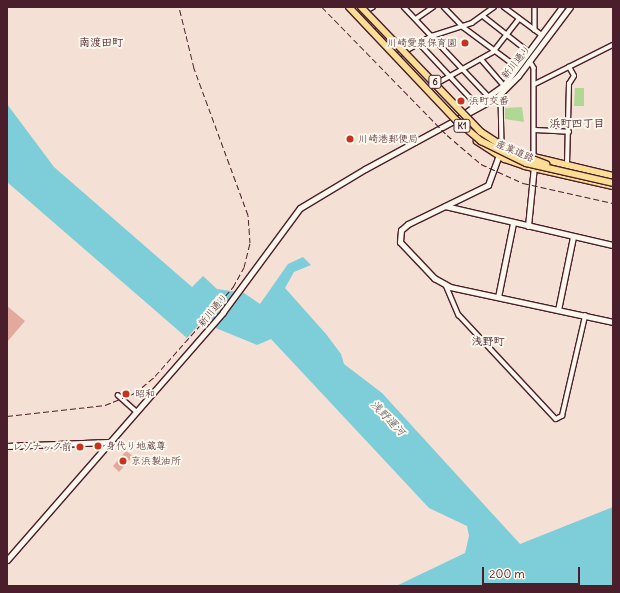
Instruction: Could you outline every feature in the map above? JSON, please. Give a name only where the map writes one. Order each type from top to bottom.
[{"type":"highway","points":[[349,7],[373,26],[442,105]]},
{"type":"highway","name":"K1","points":[[349,7],[442,105],[473,135],[506,156],[613,183]]},
{"type":"highway","points":[[355,7],[451,102]]},
{"type":"highway","name":"K1","points":[[363,8],[481,132],[509,150],[544,163],[613,177]]},
{"type":"main road","name":"産業道路","points":[[349,7],[453,120],[499,156],[535,169],[613,186]]},
{"type":"main road","name":"新川通り","points":[[464,114],[504,85],[562,7]]},
{"type":"main road","name":"新川通り","points":[[7,560],[239,292],[300,208],[325,192],[501,94],[530,60],[570,7]]},
{"type":"main road","name":"産業道路","points":[[363,8],[464,114],[502,144],[534,157],[613,177]]},
{"type":"main road","points":[[502,144],[488,185],[408,224],[398,236],[404,248],[434,278],[446,285],[613,322]]},
{"type":"main road","points":[[528,226],[535,169],[534,157]]},
{"type":"main road","points":[[445,206],[613,246]]},
{"type":"main road","points":[[498,297],[513,223]]},
{"type":"main road","points":[[558,310],[573,237]]},
{"type":"main road","points":[[7,446],[108,442]]},
{"type":"street","points":[[363,8],[373,7]]},
{"type":"street","points":[[404,7],[489,97]]},
{"type":"street","points":[[416,19],[433,7]]},
{"type":"street","points":[[444,7],[463,27],[517,67]]},
{"type":"street","points":[[395,57],[432,36],[463,27],[483,16],[494,7]]},
{"type":"street","points":[[504,7],[546,39]]},
{"type":"street","points":[[535,7],[536,30]]},
{"type":"street","points":[[483,16],[529,52]]},
{"type":"street","points":[[436,84],[495,51],[519,19]]},
{"type":"street","points":[[419,43],[477,105]]},
{"type":"street","points":[[535,84],[613,45]]},
{"type":"street","points":[[481,59],[504,85]]},
{"type":"street","points":[[530,60],[534,68],[535,84],[534,157]]},
{"type":"street","points":[[567,165],[570,81],[574,76],[569,67]]},
{"type":"street","points":[[501,94],[502,144]]},
{"type":"street","points":[[535,130],[569,132]]},
{"type":"street","points":[[446,285],[459,315],[556,419],[562,416],[585,316]]},
{"type":"street","points":[[118,395],[136,411]]},
{"type":"green space","points":[[575,88],[584,88],[584,106],[574,106]]},
{"type":"green space","points":[[522,107],[524,122],[505,119],[505,108]]},
{"type":"water","name":"浅野運河","points":[[7,104],[54,167],[192,287],[203,276],[217,289],[244,293],[260,304],[288,264],[303,257],[311,265],[294,272],[285,288],[326,334],[341,354],[344,364],[382,393],[520,544],[613,507],[613,585],[396,586],[465,553],[469,536],[467,526],[429,508],[271,339],[257,345],[201,322],[187,338],[7,182]]},
{"type":"building","points":[[7,306],[25,321],[7,342]]},
{"type":"building","name":"京浜製油所","points":[[126,451],[133,456],[119,472],[113,466]]},
{"type":"railway","points":[[7,416],[105,405],[135,393],[155,376],[202,323],[233,287],[244,267],[250,243],[248,215],[194,68],[179,7]]},
{"type":"railway","points":[[322,7],[447,135],[481,164],[523,183],[613,203]]},
{"type":"place","name":"川崎愛泉保育園","points":[[465,43]]},
{"type":"place","name":"浜町交番","points":[[461,101]]},
{"type":"place","name":"川崎港郵便局","points":[[350,139]]},
{"type":"place","name":"昭和","points":[[126,394]]},
{"type":"place","name":"身代り地蔵尊","points":[[98,446]]},
{"type":"place","name":"レゾナック前","points":[[80,447]]},
{"type":"place","name":"京浜製油所","points":[[123,461]]},
{"type":"district","name":"南渡田町","points":[[101,42]]},
{"type":"district","name":"浜町四丁目","points":[[577,123]]},
{"type":"district","name":"浅野町","points":[[488,341]]}]
